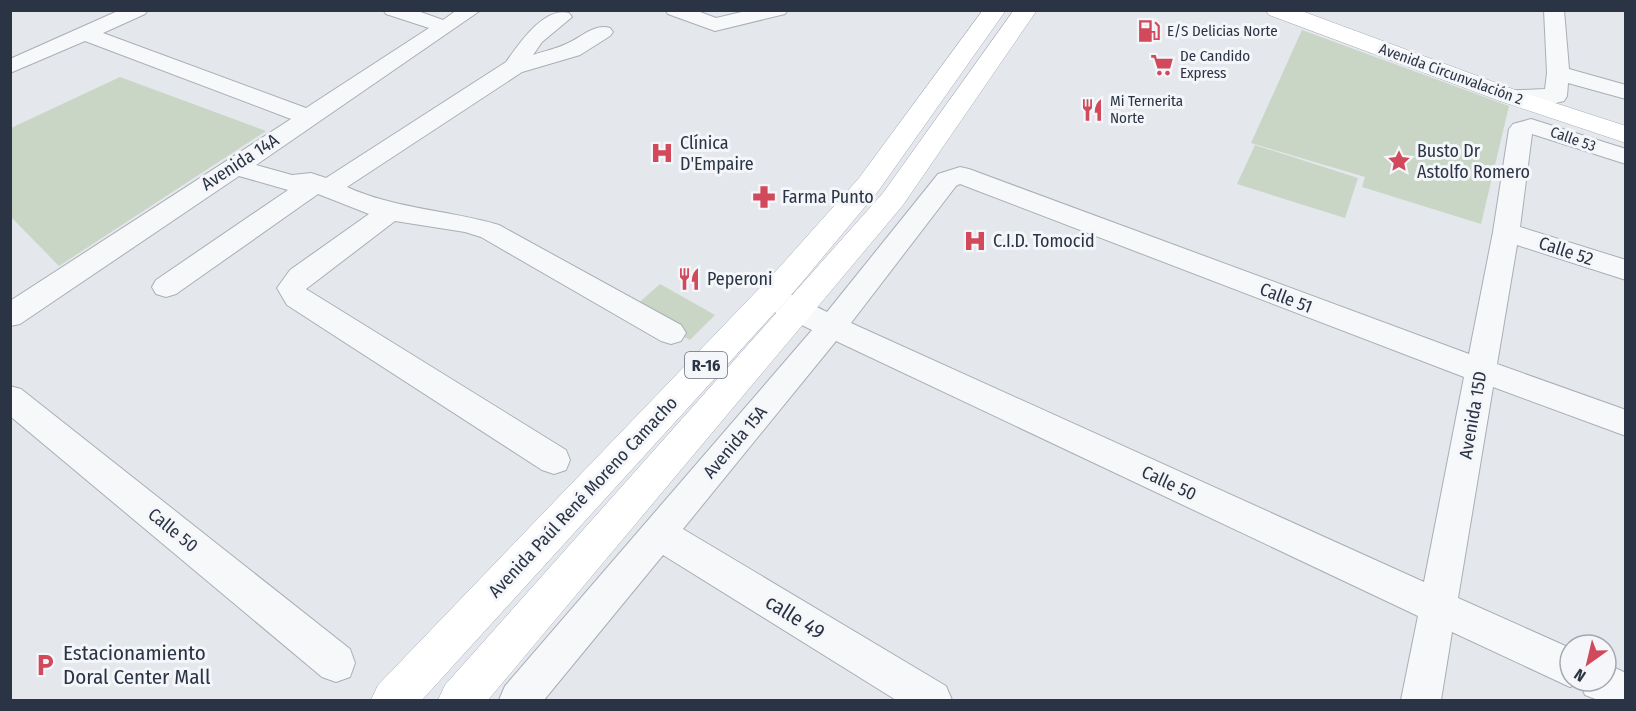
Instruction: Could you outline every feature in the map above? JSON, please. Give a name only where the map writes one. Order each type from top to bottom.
[{"type":"main road","name":"Avenida Paúl René Moreno Camacho","points":[[460,700],[782,304],[995,10]]},
{"type":"main road","name":"Avenida Paúl René Moreno Camacho","points":[[393,700],[782,304],[893,199],[1026,10]]},
{"type":"main road","name":"Avenida Circunvalación 2","points":[[1277,10],[1509,96],[1626,135]]},
{"type":"main road","name":"Avenida Circunvalación 2","points":[[1324,10],[1557,85],[1626,119]]},
{"type":"street","points":[[10,68],[138,10]]},
{"type":"street","points":[[393,10],[445,27]]},
{"type":"street","name":"Avenida 14A","points":[[10,316],[471,10]]},
{"type":"street","points":[[675,10],[715,25],[778,10]]},
{"type":"street","points":[[1554,10],[1557,85]]},
{"type":"street","points":[[514,68],[534,38],[562,17]]},
{"type":"street","points":[[166,287],[318,184],[514,68],[572,50],[603,32]]},
{"type":"street","points":[[85,34],[308,117]]},
{"type":"street","points":[[1509,96],[1557,85],[1626,92]]},
{"type":"street","name":"Calle 53","points":[[1521,129],[1524,126],[1542,129],[1626,157]]},
{"type":"street","name":"Avenida 15D","points":[[1422,700],[1506,232],[1521,129]]},
{"type":"street","points":[[260,148],[301,167],[318,184]]},
{"type":"street","points":[[233,166],[291,183],[318,184],[390,212],[467,224],[490,231],[671,333]]},
{"type":"street","name":"Calle 51","points":[[947,180],[960,175],[1480,371],[1626,423]]},
{"type":"street","name":"Avenida 15A","points":[[519,700],[832,326],[947,180]]},
{"type":"street","points":[[390,212],[300,277],[291,288],[292,293],[554,460]]},
{"type":"street","name":"Calle 52","points":[[1506,232],[1626,270]]},
{"type":"street","name":"Calle 50","points":[[782,304],[1558,662]]},
{"type":"street","name":"Calle 50","points":[[10,398],[336,663]]},
{"type":"street","name":"calle 49","points":[[658,533],[932,700]]},
{"type":"green space","points":[[1302,30],[1509,106],[1481,224],[1362,187],[1365,177],[1251,143]]},
{"type":"green space","points":[[120,77],[266,131],[59,266],[11,217],[11,128]]},
{"type":"green space","points":[[1255,145],[1358,178],[1345,218],[1237,184]]},
{"type":"green space","points":[[660,284],[715,315],[690,340],[633,308]]},
{"type":"place","name":"E/S Delicias Norte","points":[[1149,31]]},
{"type":"place","name":"De Candido Express","points":[[1162,65]]},
{"type":"place","name":"Mi Ternerita Norte","points":[[1092,110]]},
{"type":"place","name":"Clínica D'Empaire","points":[[662,153]]},
{"type":"place","name":"Busto Dr Astolfo Romero","points":[[1399,161]]},
{"type":"place","name":"Farma Punto","points":[[764,197]]},
{"type":"place","name":"C.I.D. Tomocid","points":[[975,241]]},
{"type":"place","name":"Peperoni","points":[[689,279]]},
{"type":"place","name":"Estacionamiento Doral Center Mall","points":[[45,665]]}]
